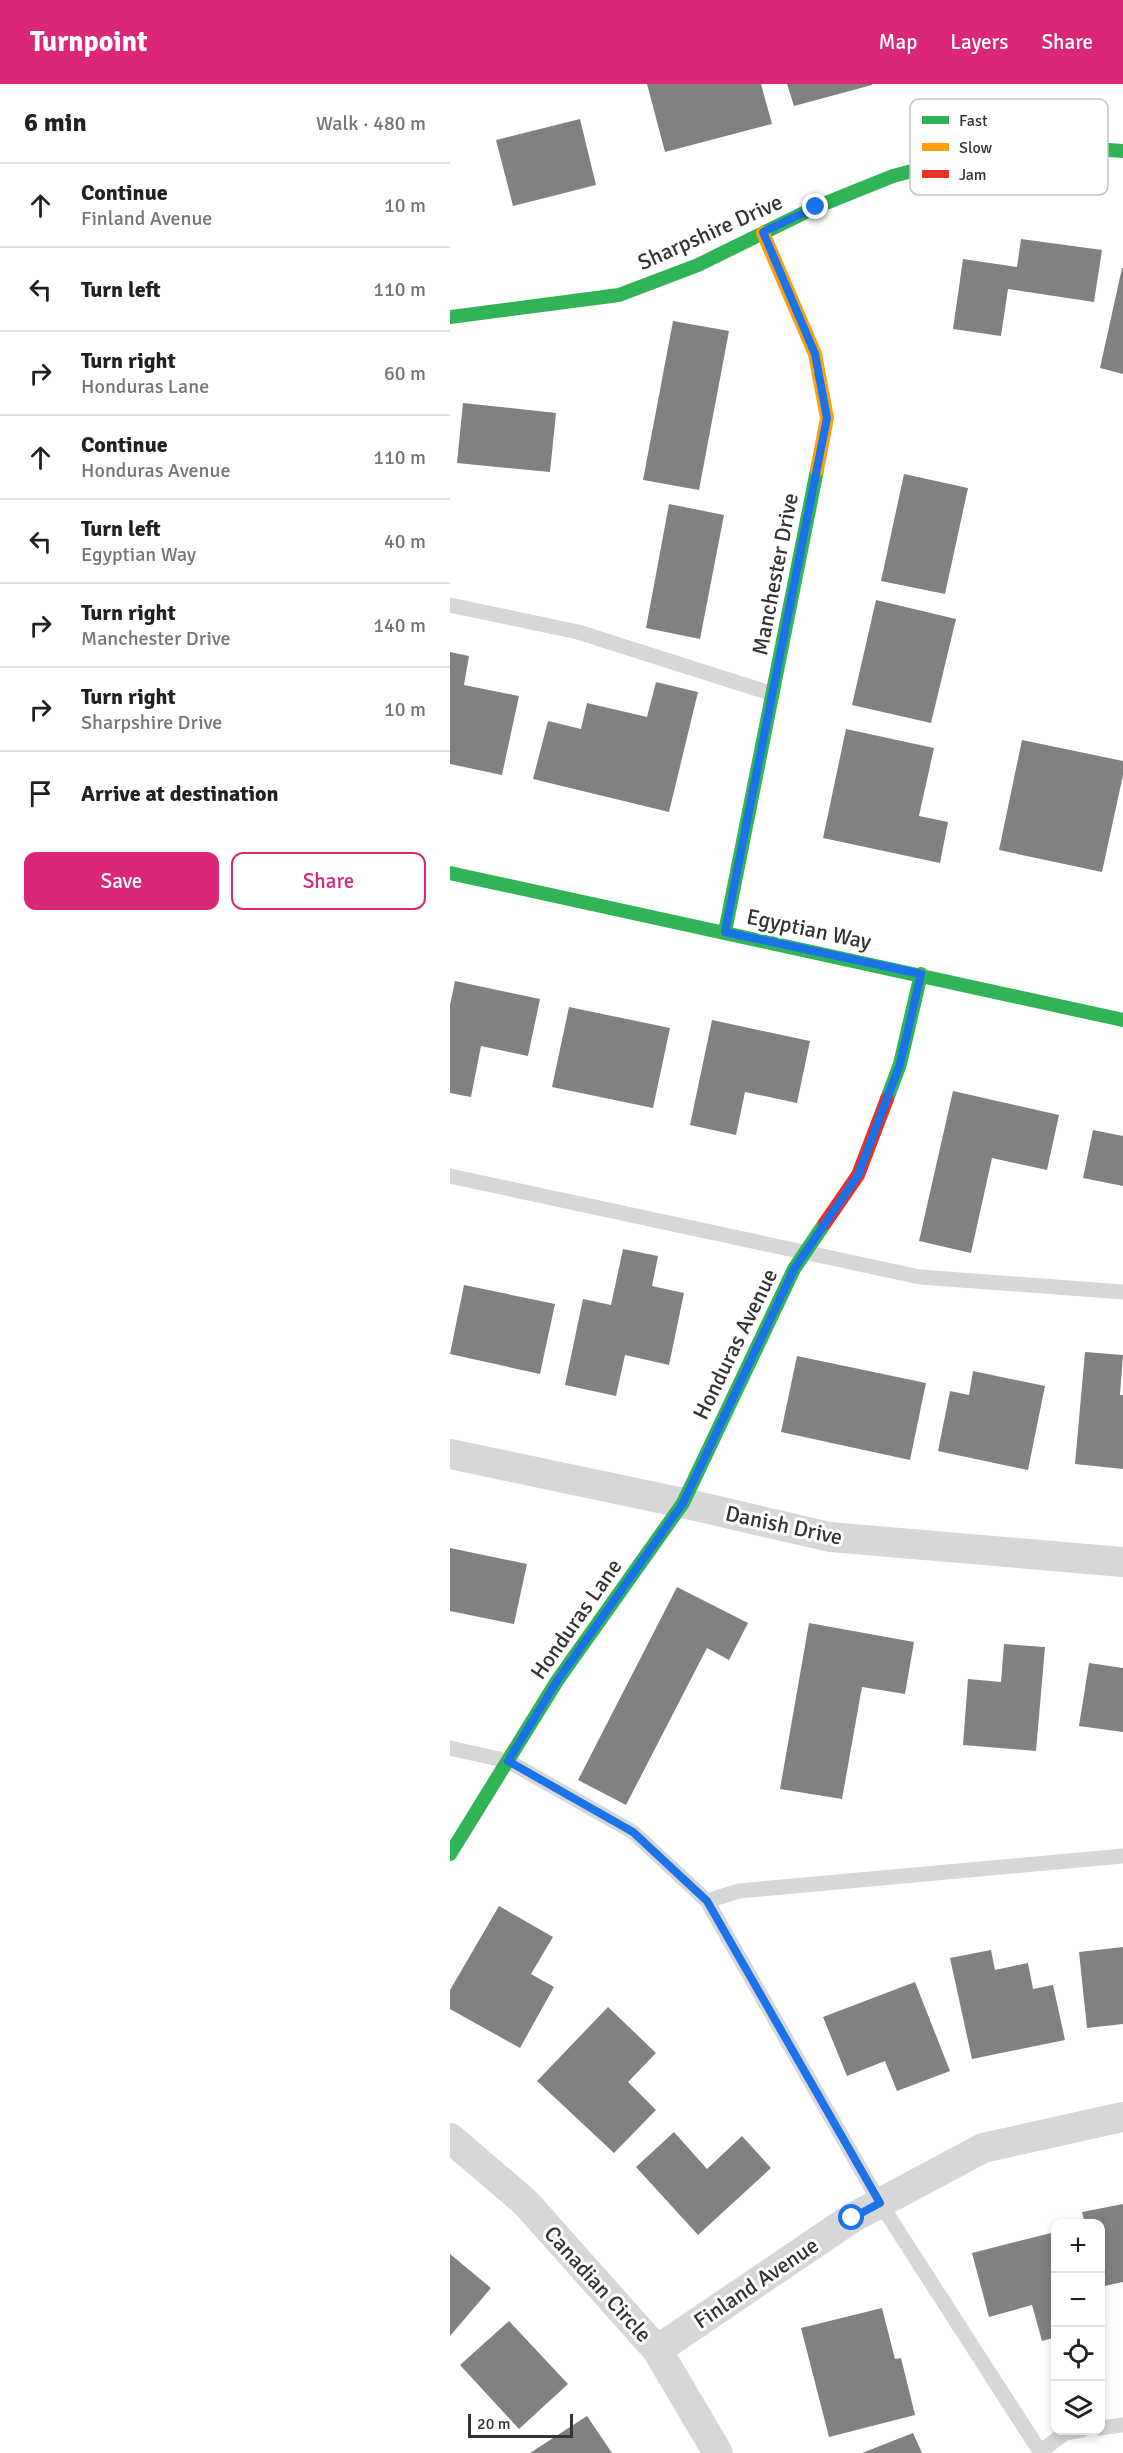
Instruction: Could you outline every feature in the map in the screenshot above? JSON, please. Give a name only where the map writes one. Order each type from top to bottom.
[{"type":"street","name":"Sharpshire Drive","points":[[1108,150],[1123,151]]},
{"type":"street","name":"Sharpshire Drive","points":[[450,317],[619,295],[698,265],[816,207],[893,176],[910,172]]},
{"type":"street","name":"Manchester Drive","points":[[725,932],[827,418],[815,354],[763,232]]},
{"type":"street","name":"Egyptian Way","points":[[450,873],[921,974],[1123,1020]]},
{"type":"street","name":"Honduras Avenue","points":[[683,1503],[794,1269],[858,1175],[900,1064],[921,974]]},
{"type":"street","name":"Danish Drive","points":[[450,1454],[683,1503],[830,1537],[1123,1562]]},
{"type":"street","name":"Honduras Lane","points":[[450,1854],[557,1681],[683,1503]]},
{"type":"street","name":"Finland Avenue","points":[[657,2350],[852,2218],[983,2148],[1123,2117]]},
{"type":"street","name":"Canadian Circle","points":[[450,2138],[526,2204],[657,2350],[718,2453]]},
{"type":"lane","points":[[450,605],[578,632],[773,694]]},
{"type":"lane","points":[[450,1176],[920,1277],[1123,1292]]},
{"type":"lane","points":[[450,1748],[508,1761],[633,1832],[707,1901],[880,2203],[1041,2452],[1062,2435]]},
{"type":"lane","points":[[707,1901],[739,1891],[1123,1856]]},
{"type":"lane","points":[[1105,2427],[1123,2425]]},
{"type":"building","points":[[647,84],[761,84],[772,124],[665,152]]},
{"type":"building","points":[[787,84],[872,84],[872,85],[794,106]]},
{"type":"building","points":[[580,119],[596,185],[513,206],[496,140]]},
{"type":"building","points":[[1021,239],[1102,250],[1094,302],[1008,289],[1001,336],[953,329],[963,259],[1017,267]]},
{"type":"building","points":[[1123,268],[1123,374],[1100,368]]},
{"type":"building","points":[[673,321],[729,331],[699,490],[643,480]]},
{"type":"building","points":[[463,403],[556,413],[550,472],[457,463]]},
{"type":"building","points":[[904,474],[968,488],[945,594],[881,581]]},
{"type":"building","points":[[669,504],[724,515],[700,639],[646,628]]},
{"type":"building","points":[[876,600],[956,619],[931,723],[852,705]]},
{"type":"building","points":[[450,652],[469,656],[464,685],[519,696],[502,775],[450,764]]},
{"type":"building","points":[[656,682],[698,692],[669,812],[533,779],[548,721],[581,729],[587,703],[647,717]]},
{"type":"building","points":[[846,729],[934,748],[919,816],[948,822],[940,863],[823,838]]},
{"type":"building","points":[[1022,740],[1123,761],[1123,775],[1102,872],[999,850]]},
{"type":"building","points":[[455,981],[540,999],[528,1056],[481,1046],[471,1097],[450,1093],[450,1005]]},
{"type":"building","points":[[569,1007],[670,1028],[653,1108],[552,1087]]},
{"type":"building","points":[[712,1020],[810,1041],[797,1103],[745,1092],[736,1135],[690,1125]]},
{"type":"building","points":[[953,1091],[1059,1115],[1047,1170],[992,1158],[971,1253],[919,1241]]},
{"type":"building","points":[[1093,1130],[1123,1136],[1123,1186],[1083,1178]]},
{"type":"building","points":[[623,1249],[658,1256],[652,1286],[684,1293],[669,1365],[625,1355],[616,1396],[565,1385],[583,1299],[611,1305]]},
{"type":"building","points":[[464,1285],[555,1304],[540,1374],[450,1354]]},
{"type":"building","points":[[1085,1352],[1123,1355],[1120,1395],[1123,1395],[1123,1469],[1075,1464]]},
{"type":"building","points":[[797,1356],[926,1383],[910,1460],[781,1432]]},
{"type":"building","points":[[973,1371],[1045,1386],[1028,1470],[938,1451],[950,1391],[969,1395]]},
{"type":"building","points":[[450,1548],[527,1564],[514,1624],[450,1611]]},
{"type":"building","points":[[677,1587],[748,1623],[729,1660],[707,1648],[626,1805],[578,1780]]},
{"type":"building","points":[[809,1623],[914,1642],[905,1694],[862,1687],[842,1799],[780,1789]]},
{"type":"building","points":[[1004,1644],[1045,1647],[1036,1751],[963,1745],[968,1679],[1001,1682]]},
{"type":"building","points":[[1089,1663],[1123,1668],[1123,1732],[1079,1726]]},
{"type":"building","points":[[499,1906],[553,1937],[531,1974],[554,1987],[520,2048],[450,2009],[450,1990]]},
{"type":"building","points":[[1123,1947],[1123,2024],[1087,2028],[1079,1952]]},
{"type":"building","points":[[991,1950],[995,1970],[1028,1963],[1033,1989],[1053,1985],[1065,2040],[972,2059],[950,1958]]},
{"type":"building","points":[[915,1982],[950,2071],[897,2091],[885,2061],[847,2076],[823,2017]]},
{"type":"building","points":[[608,2007],[656,2053],[628,2082],[656,2110],[614,2153],[537,2081]]},
{"type":"building","points":[[674,2132],[707,2169],[742,2136],[771,2168],[698,2235],[636,2167]]},
{"type":"building","points":[[1123,2204],[1123,2282],[1105,2286],[1105,2219],[1084,2219],[1082,2212]]},
{"type":"building","points":[[1051,2233],[1051,2338],[1042,2341],[1032,2305],[989,2317],[972,2253]]},
{"type":"building","points":[[450,2254],[491,2288],[450,2336]]},
{"type":"building","points":[[882,2308],[895,2359],[901,2358],[915,2415],[829,2437],[801,2328]]},
{"type":"building","points":[[509,2321],[568,2384],[519,2429],[460,2365]]},
{"type":"building","points":[[587,2416],[612,2453],[530,2453]]},
{"type":"building","points":[[913,2433],[922,2453],[862,2453]]},
{"type":"traffic: fast","points":[[1108,150],[1123,151]]},
{"type":"traffic: fast","points":[[450,317],[619,295],[698,265],[816,207],[893,176],[910,172]]},
{"type":"traffic: fast","points":[[725,932],[817,470]]},
{"type":"traffic: fast","points":[[450,873],[1123,1020]]},
{"type":"traffic: fast","points":[[887,1099],[900,1064],[921,974]]},
{"type":"traffic: fast","points":[[450,1854],[557,1681],[683,1503],[794,1269],[825,1223]]},
{"type":"traffic: slow","points":[[763,233],[815,354],[827,418],[817,470]]},
{"type":"traffic: jam","points":[[825,1223],[858,1175],[887,1099]]},
{"type":"route","points":[[816,207],[763,232],[815,354],[827,418],[725,932],[921,974],[900,1064],[858,1175],[794,1269],[683,1503],[557,1681],[508,1761],[633,1832],[707,1901],[880,2203],[852,2218]]}]
